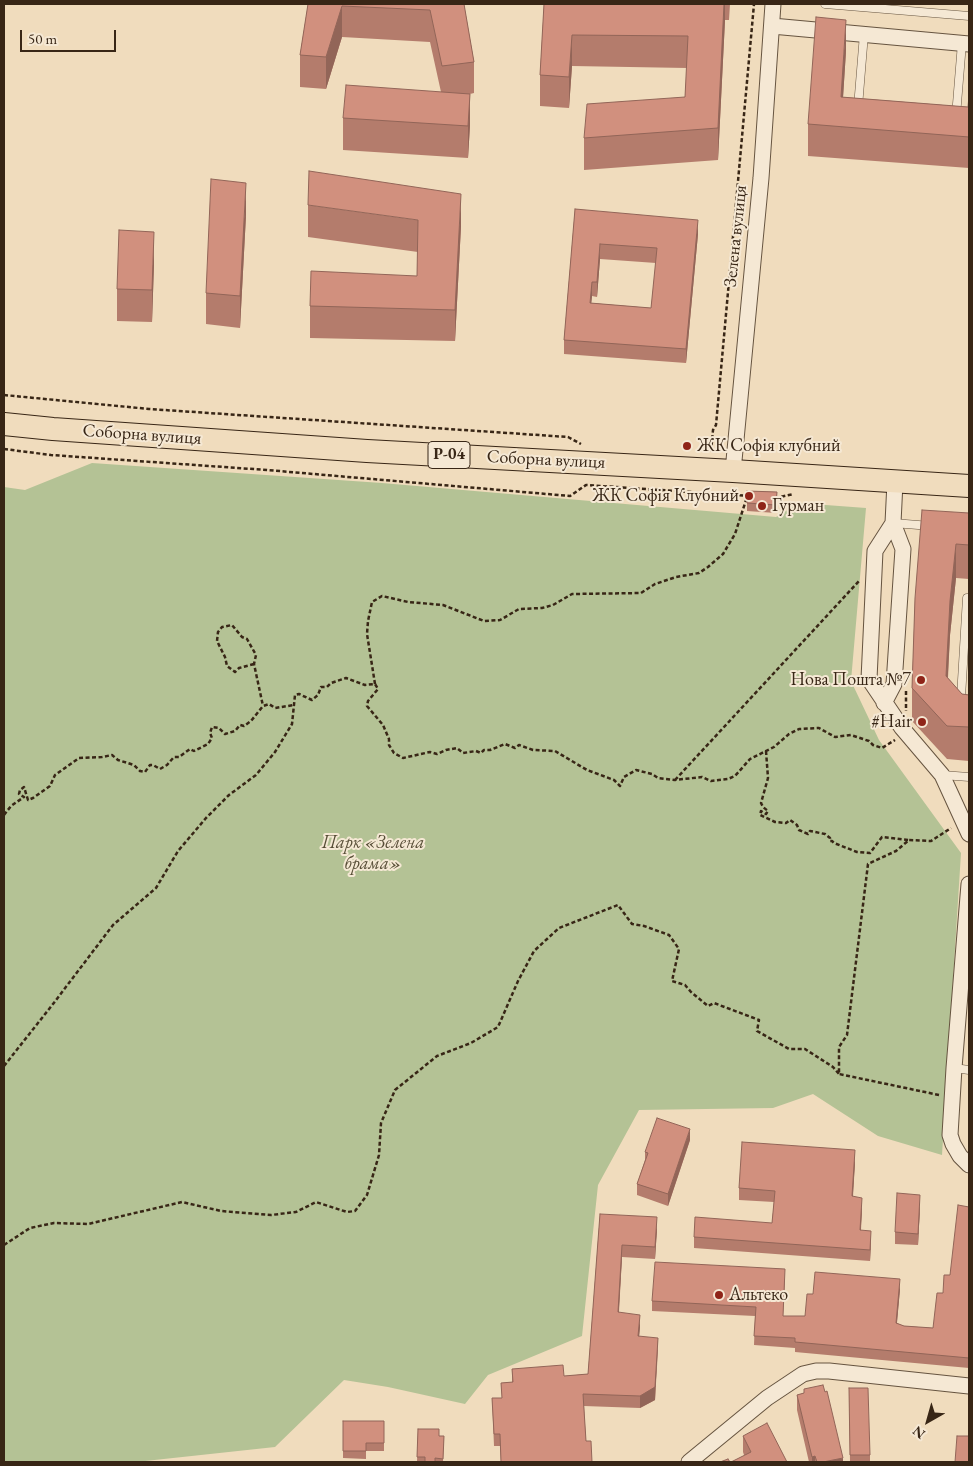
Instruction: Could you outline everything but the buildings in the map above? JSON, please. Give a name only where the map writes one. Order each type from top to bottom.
[{"type":"main road","name":"Соборна вулиця","points":[[4,424],[357,450],[969,486]]},
{"type":"street","name":"Зелена вулиця","points":[[733,471],[761,178],[773,4]]},
{"type":"street","points":[[772,26],[965,43]]},
{"type":"street","points":[[884,703],[894,684],[904,549],[893,523],[895,482]]},
{"type":"street","points":[[893,523],[875,551],[869,679],[884,703],[904,721],[942,776],[966,827]]},
{"type":"street","points":[[969,884],[950,1135],[960,1156],[969,1165]]},
{"type":"street","points":[[689,1462],[767,1398],[803,1374],[829,1371],[969,1386]]},
{"type":"lane","points":[[825,4],[907,7],[969,16]]},
{"type":"lane","points":[[864,34],[858,110],[868,111]]},
{"type":"lane","points":[[946,118],[955,119],[965,43]]},
{"type":"lane","points":[[893,523],[940,527]]},
{"type":"lane","points":[[969,598],[961,697],[969,708]]},
{"type":"lane","points":[[942,776],[969,777]]},
{"type":"lane","points":[[954,1068],[969,1070]]},
{"type":"path","points":[[711,453],[713,430],[716,425],[717,415],[754,4]]},
{"type":"path","points":[[4,395],[159,410],[568,437],[585,447]]},
{"type":"path","points":[[4,449],[51,455],[267,470],[570,496],[586,485],[748,496],[735,534],[723,554],[713,563],[699,573],[676,577],[655,584],[640,593],[572,594],[542,608],[519,609],[500,620],[484,621],[443,604],[408,602],[382,596],[372,602],[367,634],[375,684],[378,689],[368,701],[367,706],[383,725],[389,739],[389,745],[394,753],[403,758],[430,752],[436,754],[457,748],[463,753],[476,751],[481,753],[484,750],[490,750],[505,744],[515,748],[519,745],[532,750],[555,751],[587,770],[614,780],[620,786],[624,777],[636,770],[652,774],[658,778],[675,780],[702,777],[711,781],[728,779],[735,776],[750,759],[774,747],[799,729],[819,728],[835,737],[850,735],[869,741],[873,745],[882,748],[895,740],[904,721],[906,685]]},
{"type":"path","points":[[767,497],[777,498],[794,494]]},
{"type":"path","points":[[675,780],[874,565]]},
{"type":"path","points":[[254,664],[240,668],[235,672],[227,666],[226,657],[217,641],[218,632],[222,627],[232,625],[242,637],[247,639],[256,655],[254,664],[263,706]]},
{"type":"path","points":[[4,1066],[113,925],[156,888],[178,851],[206,818],[229,795],[256,775],[276,752],[292,724],[295,695],[299,694],[312,700],[318,695],[321,687],[327,687],[331,683],[346,678],[365,685],[375,684]]},
{"type":"path","points":[[4,815],[11,806],[24,797],[19,794],[20,790],[24,787],[28,800],[33,798],[50,786],[55,775],[79,758],[112,755],[118,760],[134,765],[140,771],[145,772],[153,765],[160,769],[167,766],[174,757],[179,757],[190,749],[194,751],[208,744],[212,738],[210,733],[212,726],[219,728],[224,734],[235,731],[240,725],[244,726],[251,722],[263,706],[269,704],[275,708],[294,705]]},
{"type":"path","points":[[766,751],[768,778],[762,803],[763,807],[768,811],[766,814],[761,811],[760,815],[775,822],[786,823],[790,820],[797,825],[799,830],[808,834],[810,831],[825,834],[834,843],[857,852],[870,853],[882,837],[931,841],[966,827]]},
{"type":"path","points":[[839,1074],[839,1047],[847,1035],[868,864],[896,851],[909,840]]},
{"type":"path","points":[[4,1245],[30,1228],[54,1223],[88,1224],[182,1202],[221,1211],[271,1214],[296,1212],[316,1202],[347,1212],[355,1211],[367,1195],[380,1155],[381,1123],[396,1090],[437,1056],[471,1043],[498,1027],[518,981],[534,951],[559,928],[618,905],[632,924],[644,926],[669,935],[679,949],[672,981],[684,985],[708,1006],[714,1003],[759,1020],[757,1031],[789,1049],[805,1049],[833,1066],[839,1074],[952,1098]]},
{"type":"green space","name":"Парк «Зелена брама»","points":[[92,463],[382,483],[776,517],[799,503],[866,508],[851,681],[879,740],[961,853],[942,1155],[878,1136],[813,1094],[773,1108],[639,1110],[598,1185],[582,1336],[488,1375],[465,1404],[388,1387],[344,1380],[275,1447],[136,1462],[4,1462],[4,487],[25,490]]},
{"type":"place","name":"ЖК Софія клубний","points":[[687,446]]},
{"type":"place","name":"ЖК Софія Клубний","points":[[749,496]]},
{"type":"place","name":"Гурман","points":[[762,506]]},
{"type":"place","name":"Нова Пошта №7","points":[[921,680]]},
{"type":"place","name":"#Hair","points":[[922,722]]},
{"type":"place","name":"Альтеко","points":[[719,1295]]}]
